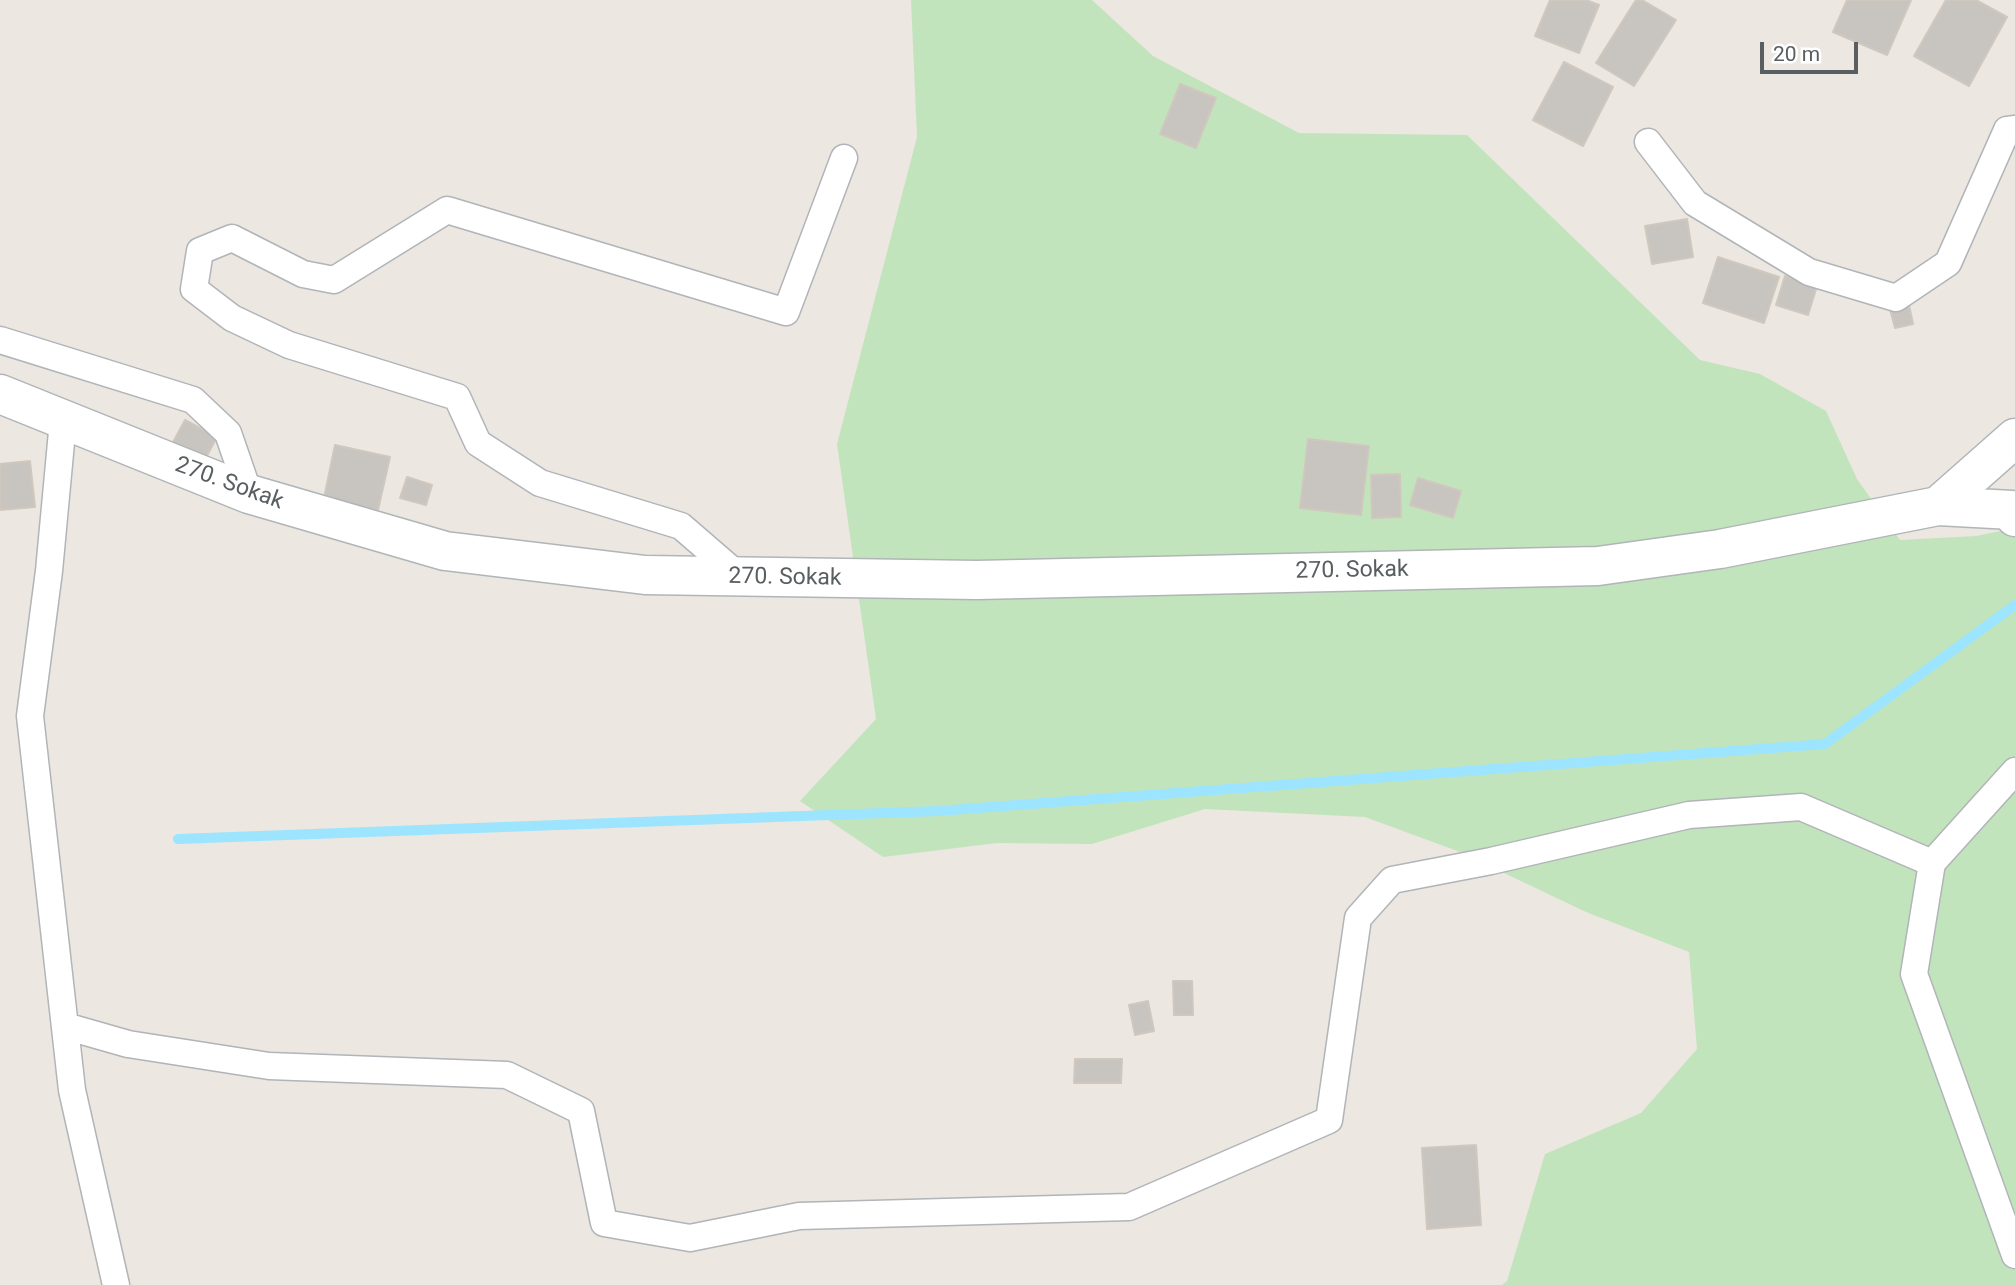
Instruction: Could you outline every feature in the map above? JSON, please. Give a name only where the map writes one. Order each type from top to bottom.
[{"type":"street","points":[[1648,142],[1695,203],[1808,272],[1896,298],[1948,263],[2007,130],[2015,129]]},
{"type":"street","points":[[740,577],[681,526],[540,483],[478,443],[457,397],[289,345],[232,318],[194,289],[200,251],[232,238],[303,274],[334,281],[447,210],[786,312],[844,158]]},
{"type":"street","points":[[0,340],[193,400],[228,433],[248,494]]},
{"type":"street","name":"270. Sokak","points":[[0,394],[248,494],[445,551],[645,575],[976,580],[1598,566],[1720,549],[1938,506],[2012,510],[2015,517]]},
{"type":"street","points":[[62,421],[49,571],[30,716],[72,1090],[116,1285]]},
{"type":"street","points":[[1938,506],[2015,438]]},
{"type":"street","points":[[2015,771],[1932,863],[1913,974],[2015,1255]]},
{"type":"street","points":[[65,1026],[128,1044],[269,1066],[507,1075],[581,1111],[604,1223],[690,1238],[799,1216],[1129,1206],[1329,1120],[1358,918],[1392,880],[1491,861],[1689,815],[1801,807],[1932,863]]},
{"type":"green space","points":[[911,0],[1092,0],[1153,56],[1299,133],[1467,135],[1700,360],[1760,374],[1826,411],[1857,479],[1900,540],[1976,536],[2015,528],[2015,1285],[1502,1285],[1507,1281],[1545,1154],[1641,1113],[1697,1049],[1689,952],[1586,912],[1460,852],[1365,817],[1205,809],[1092,844],[997,843],[883,857],[800,801],[876,719],[837,444],[917,137]]},
{"type":"building","points":[[1550,0],[1586,0],[1599,5],[1579,53],[1535,36]]},
{"type":"building","points":[[1636,0],[1642,0],[1676,20],[1634,86],[1596,63]]},
{"type":"building","points":[[1847,0],[1911,0],[1887,55],[1833,32]]},
{"type":"building","points":[[1946,0],[1976,0],[2007,17],[1969,86],[1914,56]]},
{"type":"building","points":[[1564,62],[1613,87],[1583,146],[1533,120]]},
{"type":"building","points":[[1180,84],[1216,98],[1196,148],[1160,134]]},
{"type":"building","points":[[1687,219],[1693,257],[1652,264],[1645,226]]},
{"type":"building","points":[[1718,257],[1779,277],[1764,323],[1703,303]]},
{"type":"building","points":[[1785,276],[1817,286],[1808,315],[1776,305]]},
{"type":"building","points":[[1909,305],[1913,324],[1895,328],[1890,309]]},
{"type":"building","points":[[185,420],[217,437],[203,463],[171,446]]},
{"type":"building","points":[[1308,439],[1369,446],[1361,515],[1300,508]]},
{"type":"building","points":[[335,445],[390,457],[378,510],[324,498]]},
{"type":"building","points":[[30,461],[35,507],[0,510],[0,464]]},
{"type":"building","points":[[1400,474],[1401,517],[1372,518],[1371,475]]},
{"type":"building","points":[[407,477],[432,485],[426,505],[400,498]]},
{"type":"building","points":[[1418,478],[1461,491],[1453,518],[1410,505]]},
{"type":"building","points":[[1173,981],[1192,981],[1193,1015],[1174,1015]]},
{"type":"building","points":[[1148,1001],[1154,1031],[1135,1035],[1129,1005]]},
{"type":"building","points":[[1075,1059],[1122,1059],[1121,1083],[1074,1083]]},
{"type":"building","points":[[1476,1145],[1481,1225],[1427,1229],[1422,1148]]},
{"type":"waterway","points":[[178,839],[938,811],[1825,744],[2015,605]]}]
